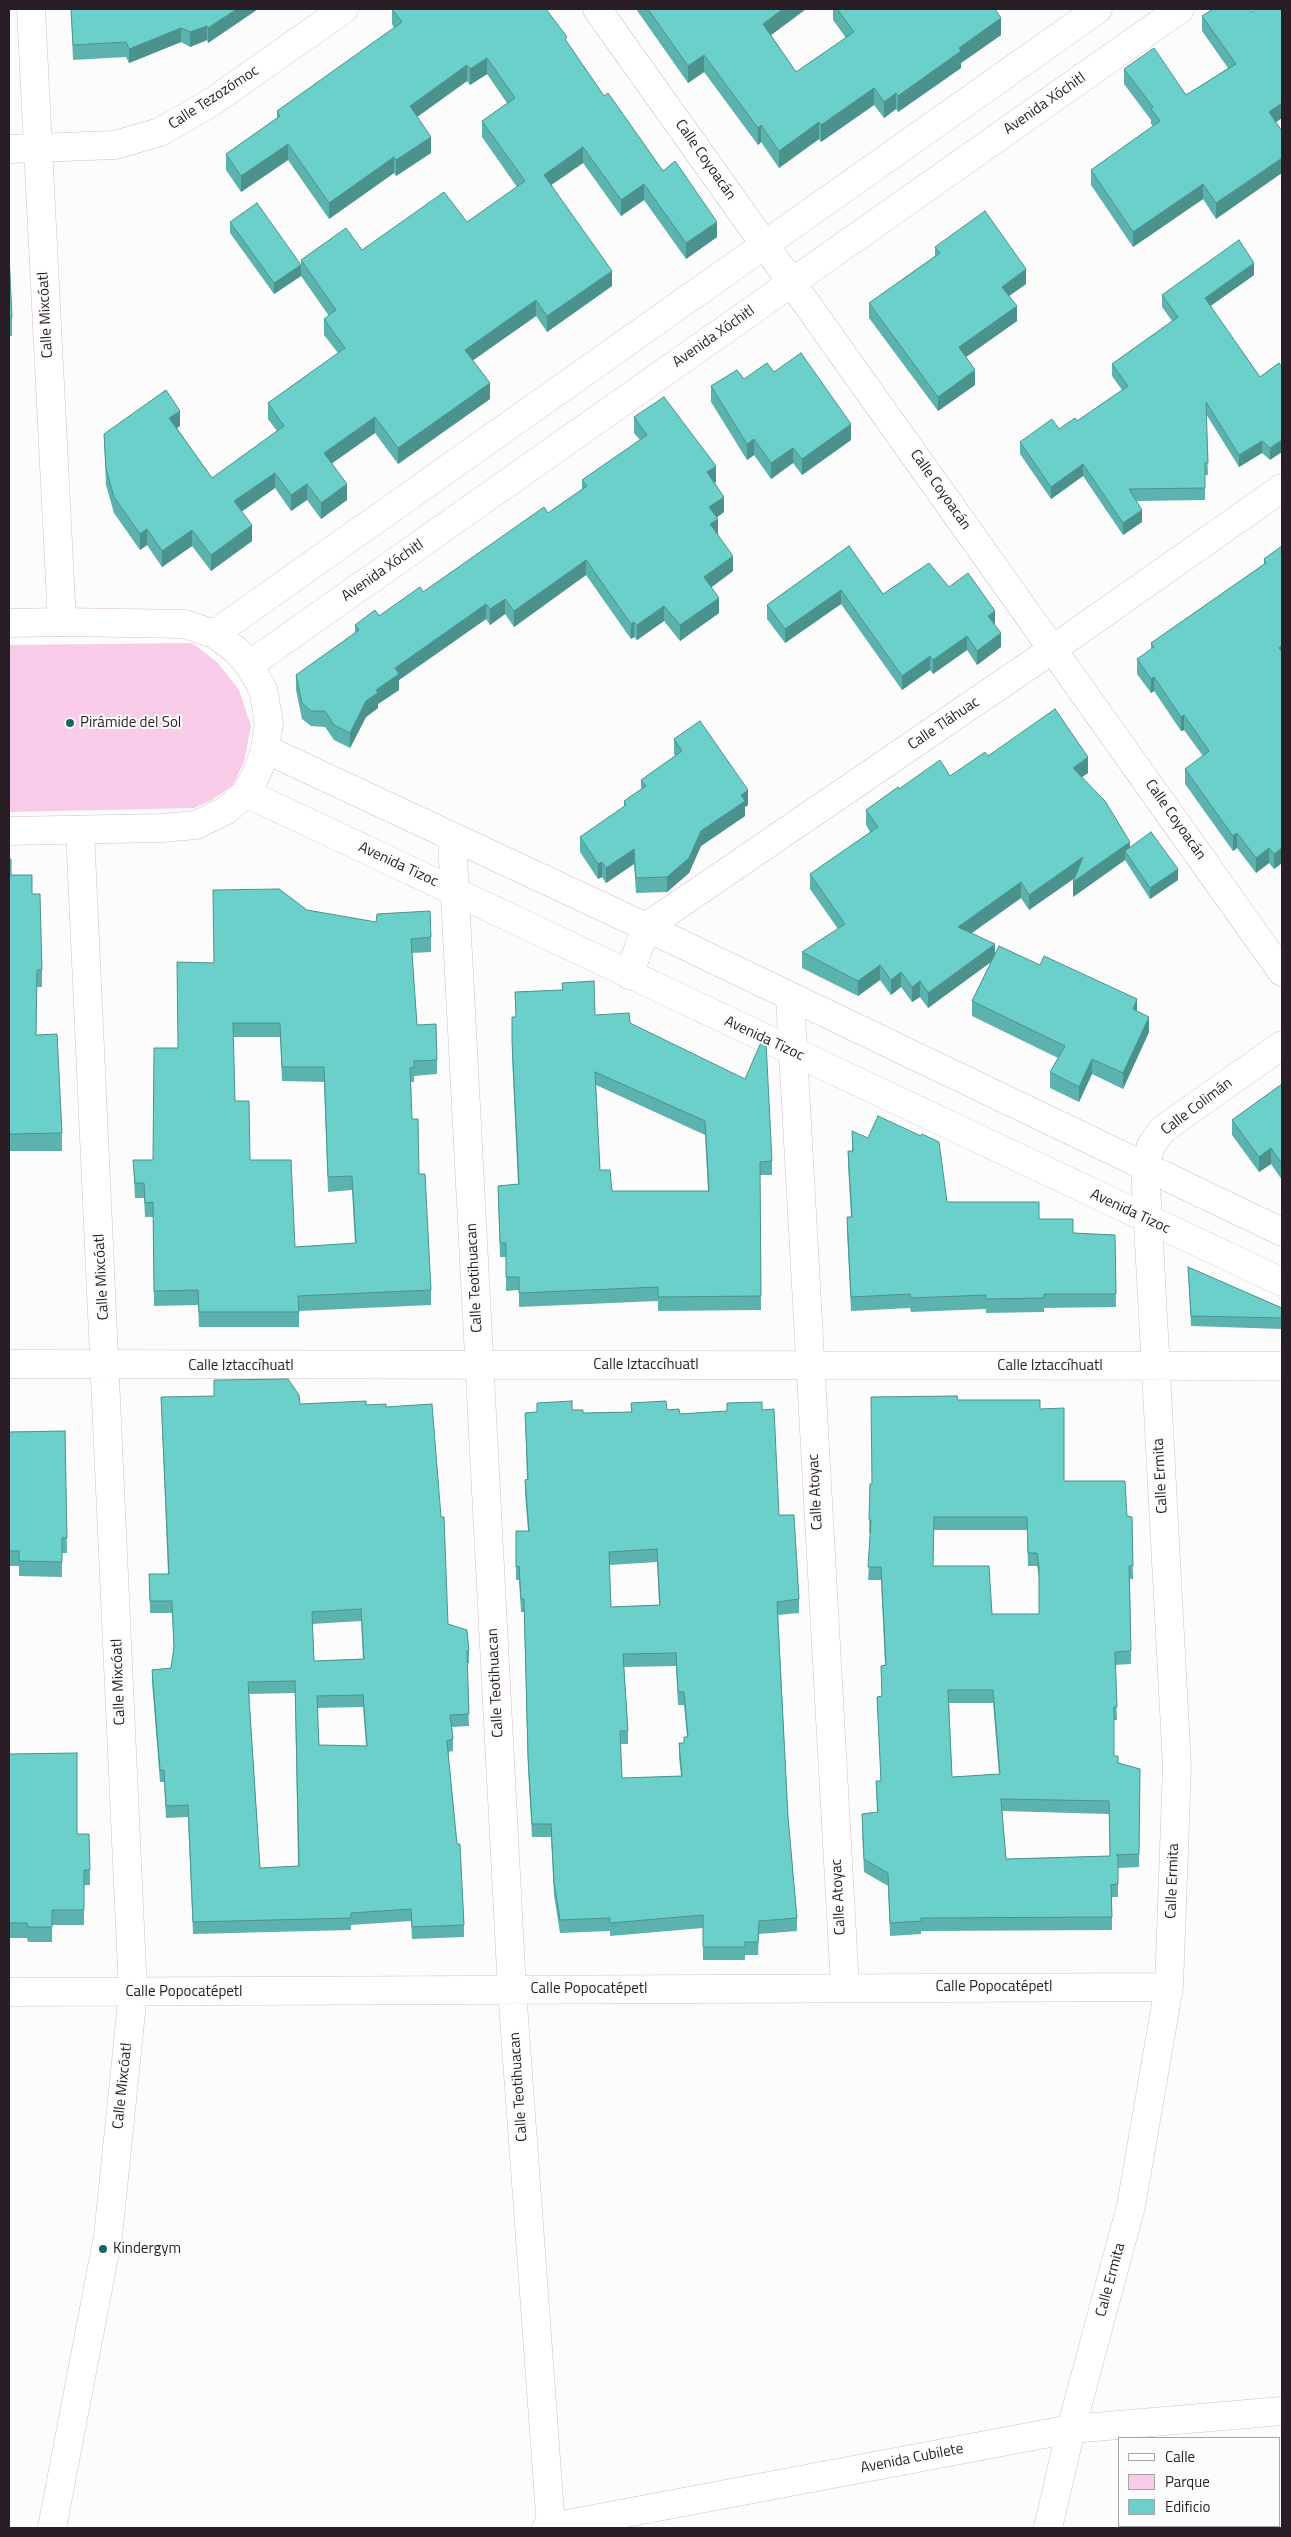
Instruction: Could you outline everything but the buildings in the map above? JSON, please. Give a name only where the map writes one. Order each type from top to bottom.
[{"type":"street","name":"Calle Mixcóatl","points":[[31,9],[62,622]]},
{"type":"street","name":"Calle Tezozómoc","points":[[9,149],[115,145],[160,132],[212,102],[344,9]]},
{"type":"street","name":"Calle Coyoacán","points":[[597,9],[1282,972]]},
{"type":"street","points":[[214,634],[1098,9]]},
{"type":"street","name":"Avenida Xóchitl","points":[[249,665],[1180,9]]},
{"type":"street","name":"Calle Tláhuac","points":[[646,927],[1053,649],[1282,488]]},
{"type":"street","points":[[9,623],[185,624],[214,634],[236,650],[249,665],[263,689],[269,723],[265,749],[258,771],[246,793],[226,811],[196,825],[161,828],[9,832]]},
{"type":"street","points":[[265,749],[646,927],[1282,1232]]},
{"type":"street","name":"Avenida Tizoc","points":[[246,793],[793,1053],[1282,1282]]},
{"type":"street","name":"Calle Mixcóatl","points":[[52,2528],[108,2236],[132,1993],[106,1366],[80,830]]},
{"type":"street","name":"Calle Teotihuacan","points":[[452,838],[512,1990],[549,2528]]},
{"type":"street","points":[[629,975],[646,927]]},
{"type":"street","name":"Calle Atoyac","points":[[790,997],[845,1988]]},
{"type":"street","name":"Calle Colimán","points":[[1148,1220],[1145,1166],[1151,1146],[1162,1130],[1282,1045]]},
{"type":"street","name":"Calle Ermita","points":[[1048,2528],[1071,2429],[1131,2206],[1169,1987],[1177,1768],[1148,1220]]},
{"type":"street","name":"Calle Iztaccíhuatl","points":[[9,1364],[106,1366],[809,1364],[1156,1367],[1282,1366]]},
{"type":"street","name":"Calle Popocatépetl","points":[[9,1992],[132,1993],[1169,1987]]},
{"type":"street","name":"Avenida Cubilete","points":[[549,2528],[1071,2429],[1282,2411]]},
{"type":"green space","points":[[192,643],[217,662],[239,690],[251,726],[244,762],[233,785],[212,800],[194,808],[9,812],[9,645]]},
{"type":"place","name":"Pirámide del Sol","points":[[70,723]]},
{"type":"place","name":"Kindergym","points":[[103,2249]]}]
